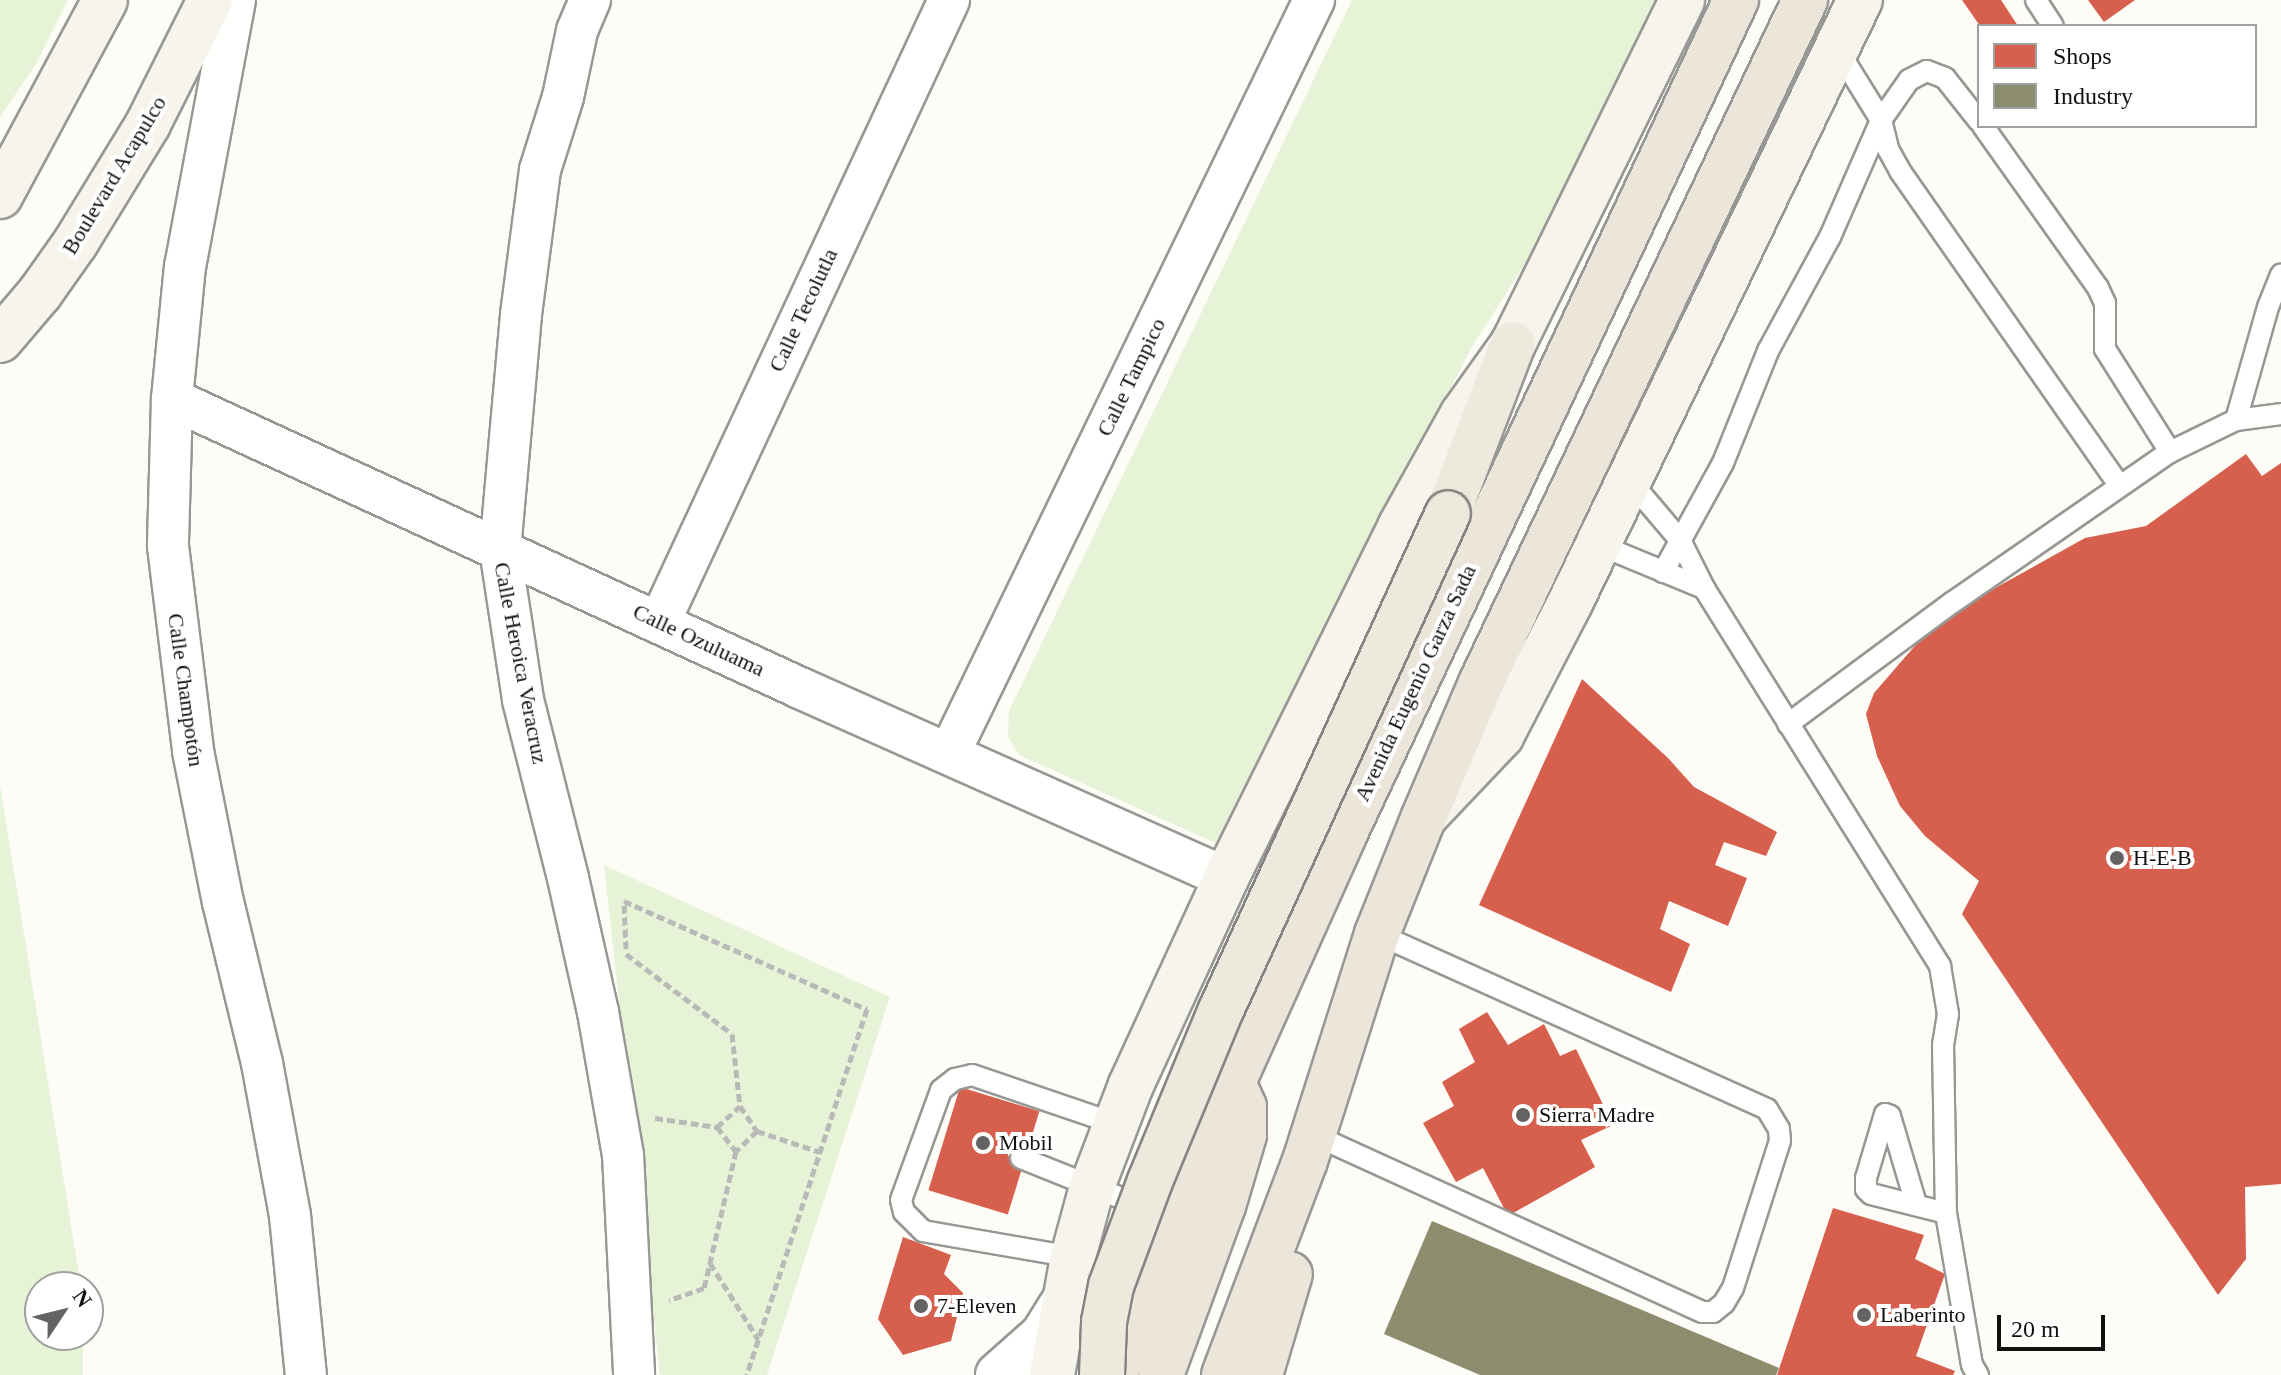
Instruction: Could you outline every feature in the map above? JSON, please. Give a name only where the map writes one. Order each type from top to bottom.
[{"type":"highway","name":"Avenida Eugenio Garza Sada","points":[[1115,1375],[1172,1218],[1343,837],[1736,0]]},
{"type":"highway","points":[[1224,1375],[1303,1164],[1377,934],[1423,819],[1482,681],[1805,0]]},
{"type":"highway","points":[[1161,1375],[1223,1206],[1244,1135],[1244,1107],[1234,1085]]},
{"type":"highway","points":[[1260,1375],[1306,1222],[1303,1164]]},
{"type":"main road","points":[[0,196],[105,0]]},
{"type":"main road","name":"Boulevard Acapulco","points":[[0,340],[40,293],[76,242],[148,124],[210,0]]},
{"type":"main road","points":[[1102,1375],[1104,1322],[1111,1286],[1150,1181],[1221,1010],[1448,513],[1513,344],[1682,0]]},
{"type":"main road","points":[[1423,819],[1501,736],[1629,480],[1857,2]]},
{"type":"main road","points":[[1052,1375],[1073,1257],[1092,1187],[1116,1124],[1226,878],[1408,513],[1463,414],[1513,344]]},
{"type":"street","name":"Calle Champotón","points":[[235,0],[185,266],[172,399],[168,546],[193,751],[223,902],[265,1078],[290,1216],[306,1375]]},
{"type":"street","name":"Calle Heroica Veracruz","points":[[590,0],[577,31],[563,97],[540,170],[521,315],[500,549],[523,700],[585,953],[623,1155],[634,1375]]},
{"type":"street","name":"Calle Tecolutla","points":[[660,621],[901,96],[949,0]]},
{"type":"street","name":"Calle Tampico","points":[[949,754],[1314,0]]},
{"type":"street","name":"Calle Ozuluama","points":[[172,399],[1226,878]]},
{"type":"street","points":[[998,1375],[1043,1335],[1064,1302]]},
{"type":"lane","points":[[2036,0],[2052,24]]},
{"type":"lane","points":[[1837,49],[1881,120],[1888,149],[1900,171],[2120,486]]},
{"type":"lane","points":[[1663,572],[1723,463],[1768,351],[1830,237],[1881,120],[1909,80],[1927,71],[1945,78],[1977,118]]},
{"type":"lane","points":[[1993,130],[2098,288],[2105,303],[2105,349],[2170,452]]},
{"type":"lane","points":[[2236,420],[2281,274]]},
{"type":"lane","points":[[1788,724],[2170,452],[2236,420],[2281,414]]},
{"type":"lane","points":[[1629,480],[1680,540],[1704,588],[1940,966],[1948,1014],[1943,1044],[1946,1213],[1973,1372]]},
{"type":"lane","points":[[1597,544],[1704,588]]},
{"type":"lane","points":[[1303,1164],[1703,1312],[1713,1312],[1724,1303],[1733,1288],[1780,1141],[1779,1129],[1767,1109],[1377,934]]},
{"type":"lane","points":[[1073,1257],[923,1231],[904,1212],[901,1200],[937,1125],[941,1090],[955,1079],[972,1075],[1116,1124]]},
{"type":"lane","points":[[1021,1158],[1172,1218]]},
{"type":"lane","points":[[1916,1204],[1946,1213]]},
{"type":"path","points":[[747,1375],[867,1009],[624,901],[626,954],[732,1034],[740,1106],[757,1131],[820,1152]]},
{"type":"path","points":[[717,1127],[740,1106]]},
{"type":"path","points":[[638,1116],[717,1127],[736,1151]]},
{"type":"path","points":[[665,1302],[704,1288],[736,1151],[757,1131]]},
{"type":"path","points":[[710,1262],[758,1341]]},
{"type":"green space","points":[[0,0],[68,0],[36,64],[0,117]]},
{"type":"green space","points":[[1352,0],[1673,0],[1619,117],[1470,350],[1220,845],[1019,755],[1008,737],[1009,711]]},
{"type":"green space","points":[[0,785],[78,1271],[24,1271],[24,1351],[83,1351],[83,1375],[0,1375]]},
{"type":"green space","points":[[604,865],[890,997],[767,1375],[660,1375]]},
{"type":"building: Shops","points":[[1962,0],[2001,0],[2017,24],[1979,24]]},
{"type":"building: Shops","points":[[2088,0],[2135,0],[2104,22]]},
{"type":"building: Shops","name":"H-E-B","points":[[2246,454],[2262,476],[2281,463],[2281,1184],[2245,1187],[2246,1259],[2218,1295],[1962,914],[1979,881],[1925,836],[1900,806],[1877,756],[1866,714],[1874,693],[1926,633],[1970,602],[2085,538],[2146,526]]},
{"type":"building: Shops","points":[[1582,679],[1668,758],[1694,787],[1777,832],[1766,856],[1724,842],[1715,865],[1747,878],[1728,926],[1669,901],[1660,929],[1690,944],[1671,992],[1479,905]]},
{"type":"building: Shops","name":"Sierra Madre","points":[[1487,1012],[1508,1045],[1544,1024],[1560,1056],[1576,1049],[1613,1125],[1581,1140],[1595,1167],[1508,1216],[1483,1168],[1456,1182],[1423,1123],[1454,1106],[1442,1082],[1475,1062],[1459,1029]]},
{"type":"building: Shops","name":"Mobil","points":[[960,1087],[1039,1111],[1008,1215],[928,1190]]},
{"type":"building: Shops","name":"Laberinto","points":[[1833,1208],[1924,1235],[1915,1259],[1945,1274],[1916,1356],[1955,1371],[1953,1375],[1777,1375]]},
{"type":"building: Shops","name":"7-Eleven","points":[[903,1237],[951,1255],[944,1274],[963,1293],[951,1341],[903,1355],[878,1319]]},
{"type":"building: Industry","points":[[1432,1221],[1779,1368],[1776,1375],[1480,1375],[1384,1334]]},
{"type":"place","name":"H-E-B","points":[[2117,858]]},
{"type":"place","name":"Sierra Madre","points":[[1523,1115]]},
{"type":"place","name":"Mobil","points":[[983,1143]]},
{"type":"place","name":"7-Eleven","points":[[921,1306]]},
{"type":"place","name":"Laberinto","points":[[1864,1315]]}]
